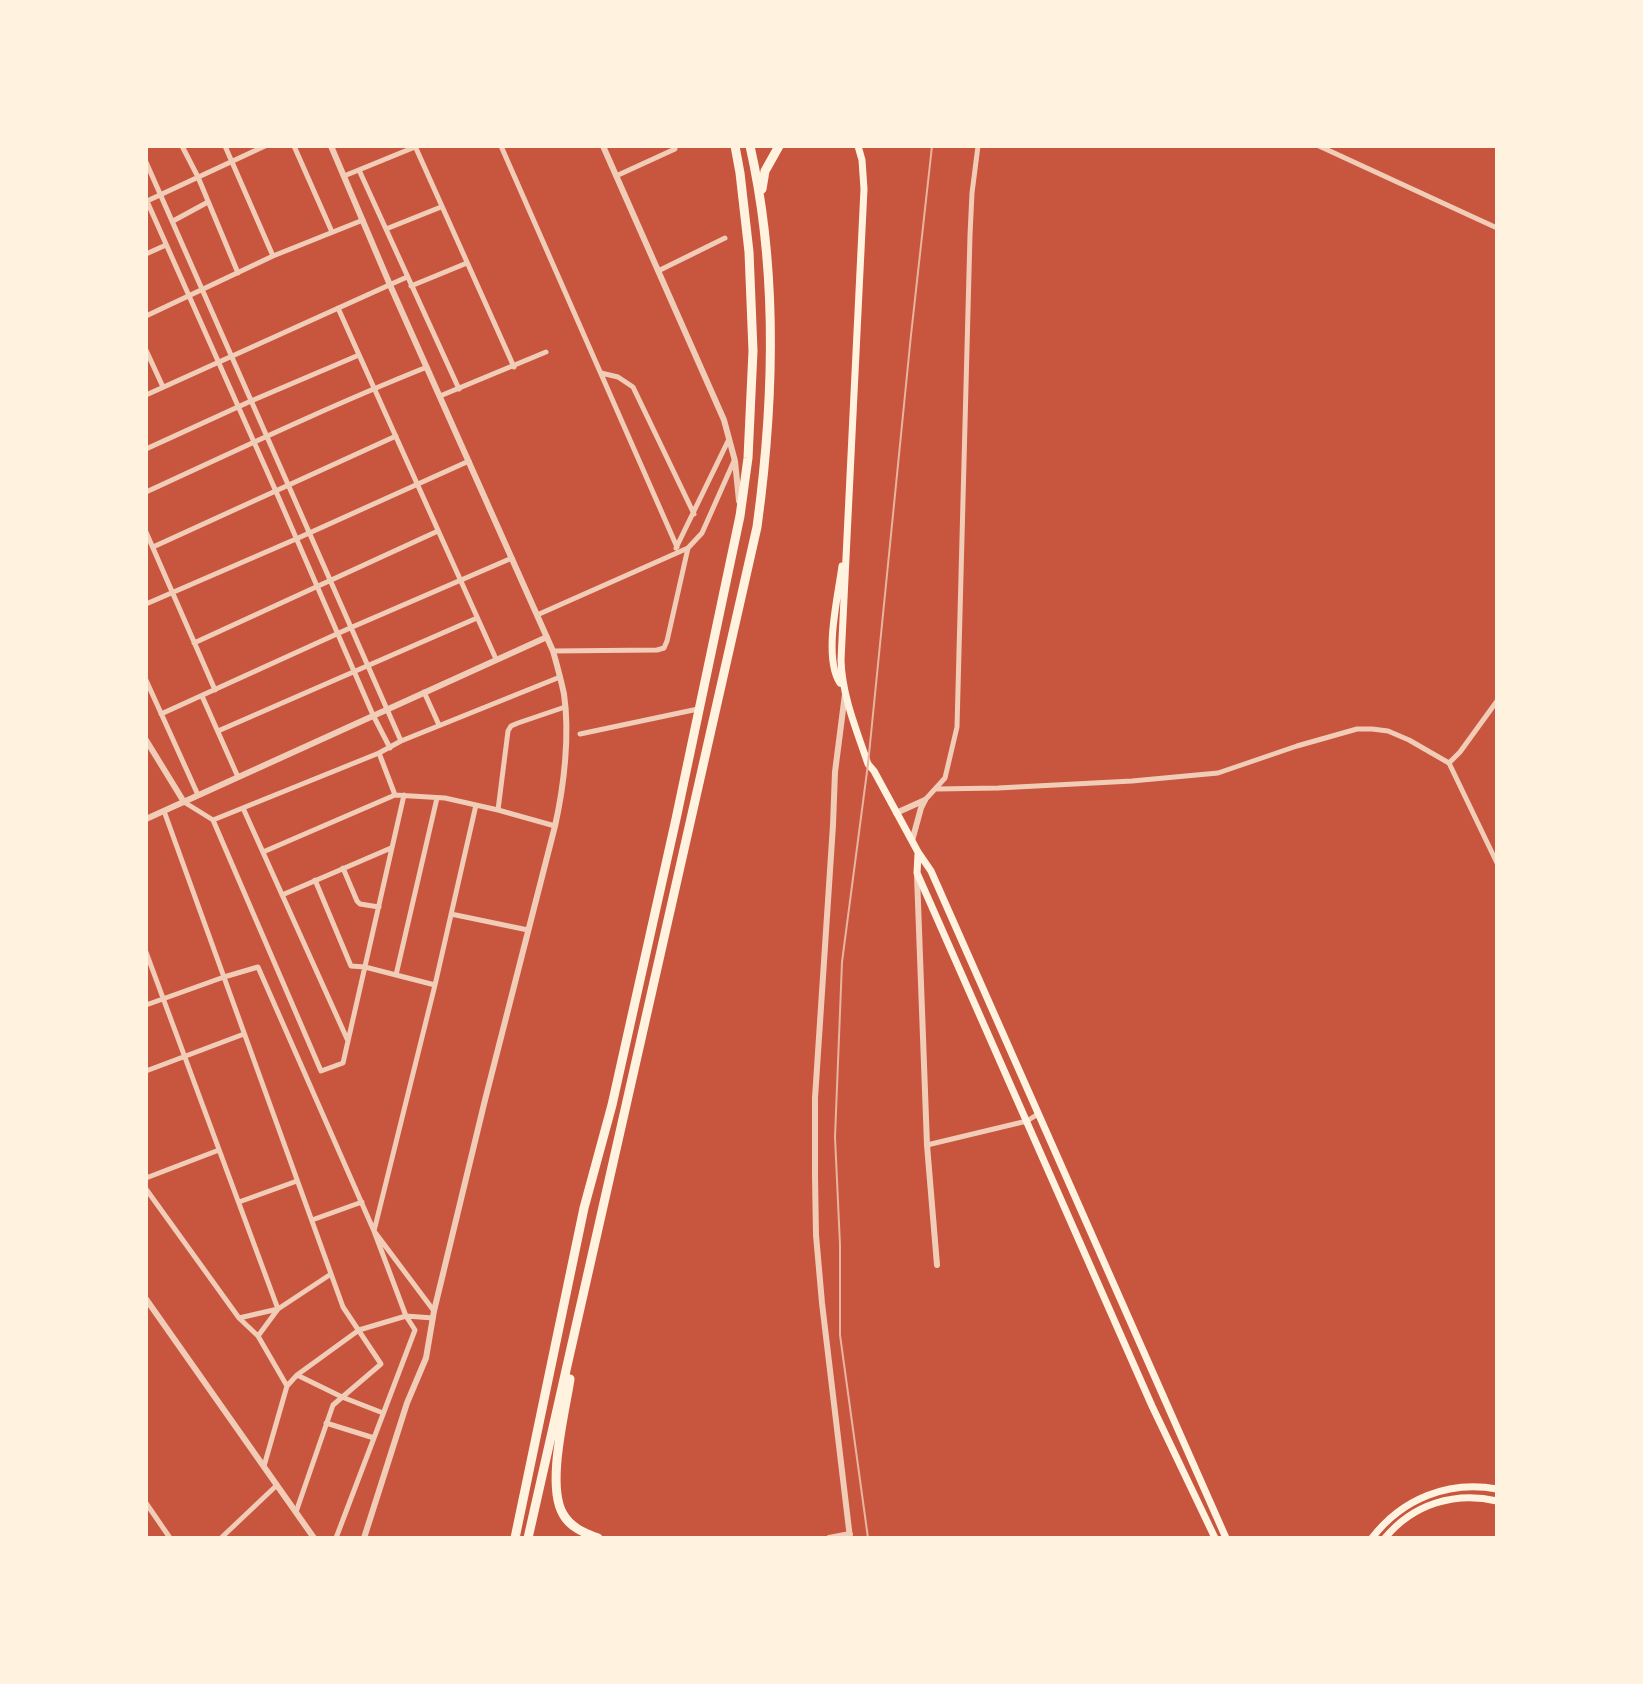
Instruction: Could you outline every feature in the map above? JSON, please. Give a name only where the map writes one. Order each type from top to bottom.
[{"type":"highway","points":[[515,1538],[584,1208],[612,1105],[740,516],[748,458],[753,351],[749,252],[735,146]]},
{"type":"highway","points":[[750,146],[764,228]]},
{"type":"highway","points":[[528,1538],[757,527],[769,390],[762,187],[765,171],[779,146]]},
{"type":"highway","points":[[582,1303],[556,1471],[556,1490],[558,1504],[572,1526],[598,1538]]},
{"type":"main road","points":[[858,146],[864,189],[849,512],[833,637],[834,674],[845,691],[868,764],[931,871],[1226,1538]]},
{"type":"main road","points":[[918,852],[917,873],[1152,1406],[1215,1538]]},
{"type":"main road","points":[[1152,1406],[1165,1402]]},
{"type":"main road","points":[[1372,1538],[1389,1519],[1428,1495],[1467,1486],[1497,1489]]},
{"type":"main road","points":[[1385,1538],[1408,1517],[1433,1504],[1467,1497],[1497,1501]]},
{"type":"street","points":[[182,146],[238,273]]},
{"type":"street","points":[[225,146],[273,256]]},
{"type":"street","points":[[265,146],[146,201],[390,748]]},
{"type":"street","points":[[294,146],[332,232]]},
{"type":"street","points":[[331,146],[553,651],[565,707],[564,773],[555,826],[433,1315],[426,1358],[407,1403],[364,1538]]},
{"type":"street","points":[[344,176],[415,146],[514,367]]},
{"type":"street","points":[[501,146],[677,547]]},
{"type":"street","points":[[603,146],[724,420],[735,461],[740,516]]},
{"type":"street","points":[[616,176],[675,149],[674,146]]},
{"type":"street","points":[[896,813],[925,800],[945,778],[957,727],[970,235],[978,146]]},
{"type":"street","points":[[1319,146],[1497,228]]},
{"type":"street","points":[[146,162],[401,741]]},
{"type":"street","points":[[359,170],[459,389]]},
{"type":"street","points":[[173,221],[208,202]]},
{"type":"street","points":[[386,229],[441,207]]},
{"type":"street","points":[[146,316],[273,256],[363,220]]},
{"type":"street","points":[[658,271],[725,238]]},
{"type":"street","points":[[146,254],[166,245]]},
{"type":"street","points":[[411,286],[467,263]]},
{"type":"street","points":[[146,395],[407,277]]},
{"type":"street","points":[[338,308],[496,659]]},
{"type":"street","points":[[146,350],[163,387]]},
{"type":"street","points":[[440,396],[546,352]]},
{"type":"street","points":[[146,449],[359,355]]},
{"type":"street","points":[[146,492],[373,388],[427,367]]},
{"type":"street","points":[[600,373],[618,377],[633,387],[694,514]]},
{"type":"street","points":[[153,547],[396,436]]},
{"type":"street","points":[[667,557],[677,547],[730,438]]},
{"type":"street","points":[[146,604],[469,461]]},
{"type":"street","points":[[537,615],[688,548],[702,533],[735,461]]},
{"type":"street","points":[[722,488],[732,486],[739,494]]},
{"type":"street","points":[[194,643],[438,531]]},
{"type":"street","points":[[146,532],[215,690]]},
{"type":"street","points":[[553,651],[664,648],[688,548]]},
{"type":"street","points":[[161,714],[512,558]]},
{"type":"street","points":[[218,731],[477,618]]},
{"type":"street","points":[[146,819],[547,637]]},
{"type":"street","points":[[213,820],[560,677]]},
{"type":"street","points":[[146,680],[198,795]]},
{"type":"street","points":[[829,1538],[850,1536],[816,1235],[815,1098],[835,772],[845,691]]},
{"type":"street","points":[[424,692],[439,725]]},
{"type":"street","points":[[202,696],[238,777]]},
{"type":"street","points":[[1449,763],[1497,701]]},
{"type":"street","points":[[498,810],[511,726],[565,707]]},
{"type":"street","points":[[580,734],[699,709]]},
{"type":"street","points":[[937,789],[1132,781],[1218,773],[1357,729],[1388,731],[1449,763],[1497,863]]},
{"type":"street","points":[[146,740],[184,802],[213,820],[321,1071],[343,1063],[404,795]]},
{"type":"street","points":[[379,753],[395,795]]},
{"type":"street","points":[[263,852],[395,795],[476,805],[555,826]]},
{"type":"street","points":[[396,975],[437,798]]},
{"type":"street","points":[[912,841],[925,800]]},
{"type":"street","points":[[433,1315],[374,1231],[476,805]]},
{"type":"street","points":[[243,808],[348,1041]]},
{"type":"street","points":[[164,811],[343,1307],[381,1364],[333,1405],[296,1512]]},
{"type":"street","points":[[282,895],[392,848]]},
{"type":"street","points":[[343,868],[357,901],[379,907]]},
{"type":"street","points":[[917,873],[927,1145],[937,1265]]},
{"type":"street","points":[[315,880],[351,966],[435,985]]},
{"type":"street","points":[[451,914],[528,930]]},
{"type":"street","points":[[146,952],[278,1309]]},
{"type":"street","points":[[146,1005],[258,967],[362,1202],[406,1316],[415,1330],[336,1538]]},
{"type":"street","points":[[146,1071],[244,1034]]},
{"type":"street","points":[[927,1145],[1027,1121],[1038,1114]]},
{"type":"street","points":[[146,1178],[219,1150]]},
{"type":"street","points":[[239,1202],[297,1181]]},
{"type":"street","points":[[146,1189],[239,1318],[258,1336],[287,1386]]},
{"type":"street","points":[[312,1220],[362,1202]]},
{"type":"street","points":[[258,1336],[278,1309],[331,1274]]},
{"type":"street","points":[[146,1299],[314,1538]]},
{"type":"street","points":[[239,1318],[278,1309]]},
{"type":"street","points":[[264,1466],[287,1386],[297,1375],[359,1330],[406,1316],[433,1315]]},
{"type":"street","points":[[297,1375],[383,1413]]},
{"type":"street","points":[[326,1423],[374,1438]]},
{"type":"street","points":[[221,1538],[277,1485]]},
{"type":"street","points":[[146,1503],[170,1538]]},
{"type":"railway","points":[[868,1538],[840,1335],[835,1137],[842,962],[868,764],[932,146]]}]
